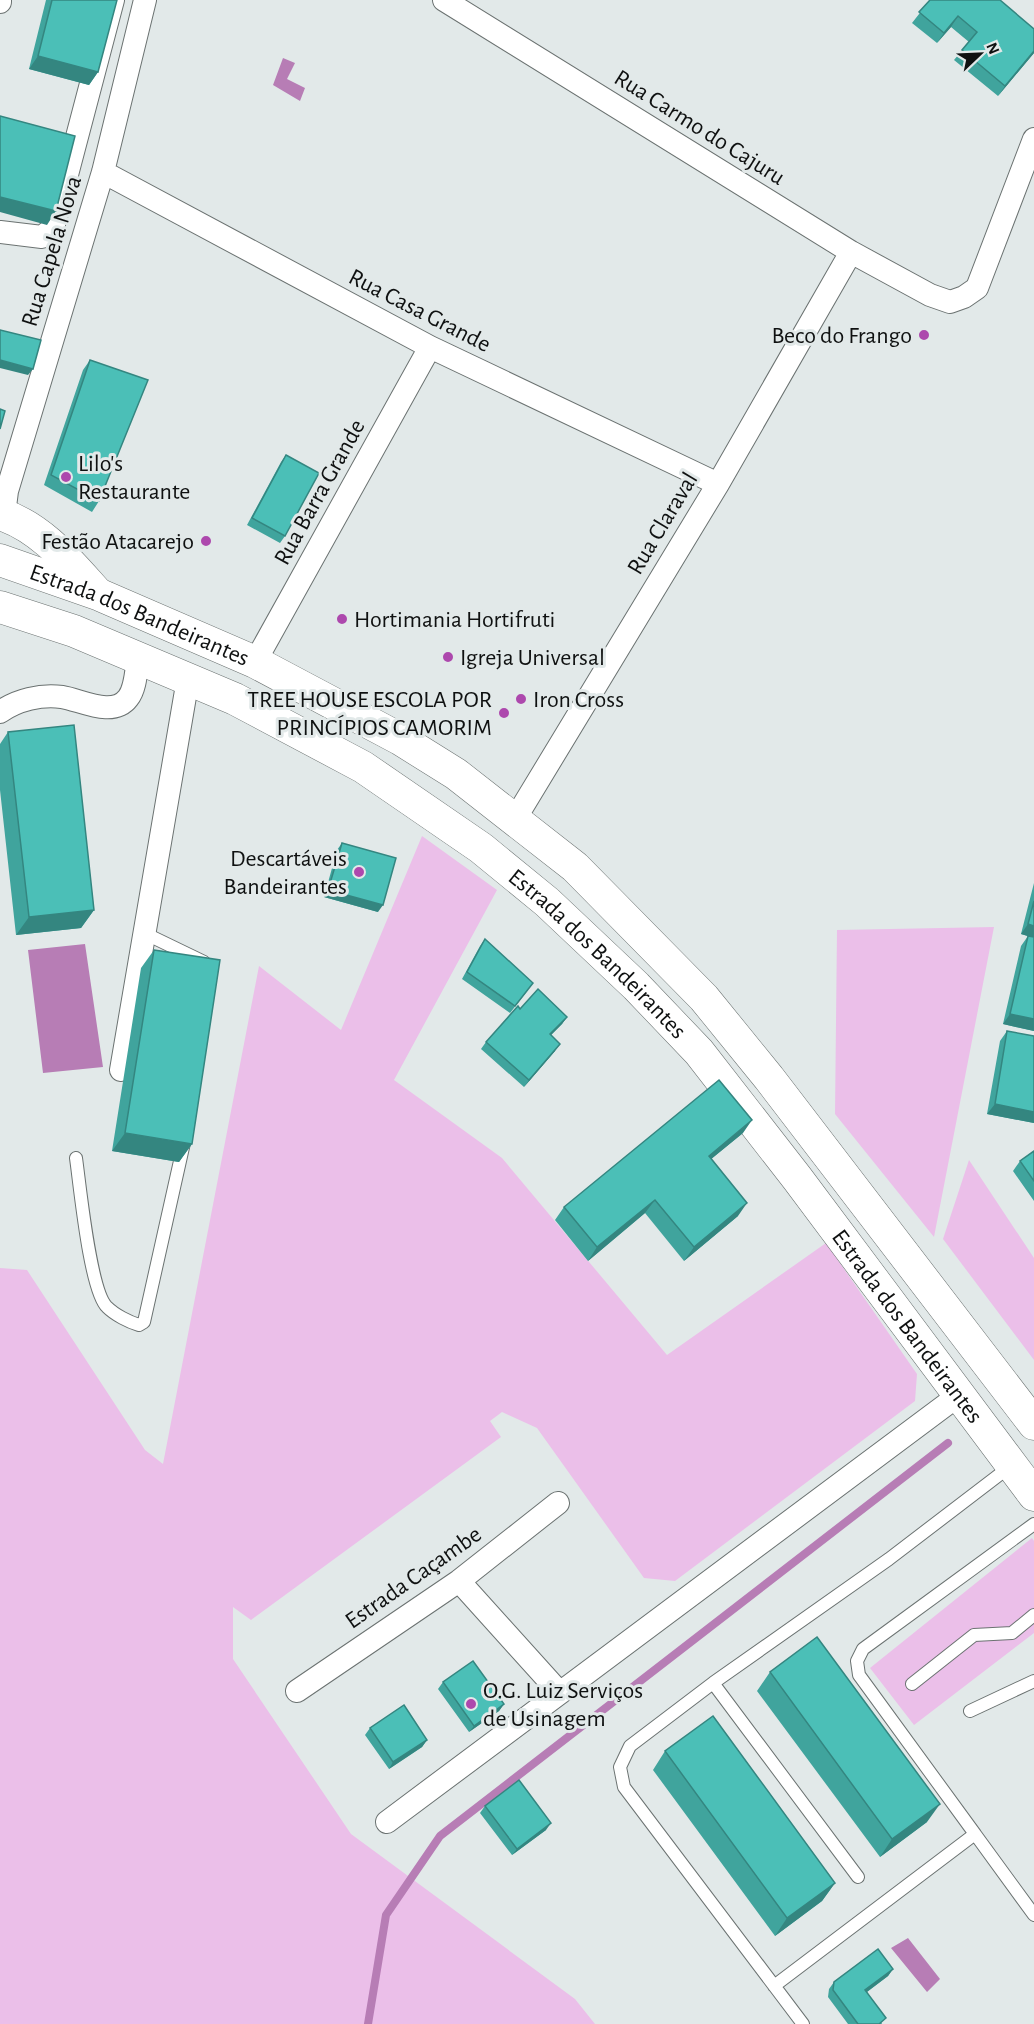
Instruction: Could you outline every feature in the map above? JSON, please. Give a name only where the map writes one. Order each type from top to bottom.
[{"type":"main road","points":[[3,501],[68,560],[100,596]]},
{"type":"main road","name":"Estrada dos Bandeirantes","points":[[0,561],[100,596],[255,662],[400,739],[456,774],[575,867],[704,998],[777,1087],[1034,1424]]},
{"type":"main road","name":"Estrada dos Bandeirantes","points":[[0,608],[74,631],[235,699],[363,767],[482,848],[571,925],[636,986],[699,1052],[797,1178],[1034,1495]]},
{"type":"street","points":[[0,232],[42,237],[53,228],[113,0]]},
{"type":"street","name":"Rua Capela Nova","points":[[3,501],[103,172],[145,0]]},
{"type":"street","name":"Rua Carmo do Cajuru","points":[[444,0],[851,252],[930,295],[950,302],[964,297],[977,288],[1034,139]]},
{"type":"street","name":"Rua Casa Grande","points":[[103,172],[430,347],[718,484]]},
{"type":"street","name":"Rua Claraval","points":[[515,819],[718,484],[851,252]]},
{"type":"street","name":"Rua Barra Grande","points":[[255,662],[430,347]]},
{"type":"street","points":[[0,712],[31,698],[60,696],[103,707],[120,705],[132,691],[138,658]]},
{"type":"street","points":[[121,1070],[188,679]]},
{"type":"street","points":[[387,1822],[959,1395]]},
{"type":"street","name":"Estrada Caçambe","points":[[297,1691],[459,1581],[558,1503]]},
{"type":"street","points":[[459,1581],[560,1693]]},
{"type":"lane","points":[[146,934],[206,963],[210,969]]},
{"type":"lane","points":[[76,1158],[93,1278],[106,1307],[139,1325],[144,1322],[187,1129]]},
{"type":"lane","points":[[803,2024],[624,1787],[621,1767],[630,1746],[713,1683],[889,1559],[1012,1465]]},
{"type":"lane","points":[[1034,1524],[863,1649],[857,1661],[859,1675],[1034,1915]]},
{"type":"lane","points":[[912,1684],[974,1635],[1012,1633],[1034,1615]]},
{"type":"lane","points":[[969,1711],[1034,1681]]},
{"type":"lane","points":[[713,1683],[858,1877]]},
{"type":"lane","points":[[774,1986],[975,1834]]},
{"type":"shaded area","points":[[283,58],[295,63],[287,79],[305,88],[300,101],[273,85]]},
{"type":"shaded area","points":[[422,836],[497,890],[394,1080],[502,1158],[667,1355],[826,1243],[917,1374],[915,1401],[675,1581],[644,1578],[537,1428],[502,1412],[490,1421],[501,1437],[251,1620],[233,1607],[233,1659],[351,1834],[575,1999],[595,2024],[0,2024],[0,1268],[27,1270],[145,1450],[163,1464],[259,966],[341,1030]]},
{"type":"shaded area","points":[[994,927],[934,1237],[835,1114],[837,930]]},
{"type":"shaded area","points":[[85,944],[103,1067],[43,1073],[28,950]]},
{"type":"shaded area","points":[[969,1160],[1034,1258],[1034,1360],[943,1239]]},
{"type":"shaded area","points":[[1032,1538],[1034,1541],[1034,1633],[914,1725],[870,1668]]},
{"type":"shaded area","points":[[908,1938],[940,1979],[927,1992],[891,1948]]},
{"type":"building","points":[[52,0],[117,0],[98,72],[38,56]]},
{"type":"building","points":[[930,0],[1000,0],[1034,29],[1034,51],[1005,86],[962,50],[977,32],[958,16],[944,33],[919,12]]},
{"type":"building","points":[[0,116],[75,136],[56,211],[0,197]]},
{"type":"building","points":[[0,330],[41,340],[33,369],[0,360]]},
{"type":"building","points":[[90,360],[148,380],[99,501],[51,475]]},
{"type":"building","points":[[0,409],[5,411],[0,429]]},
{"type":"building","points":[[286,455],[319,473],[285,536],[252,518]]},
{"type":"building","points":[[74,725],[94,910],[29,917],[8,732]]},
{"type":"building","points":[[342,843],[396,858],[383,905],[328,890]]},
{"type":"building","points":[[1034,901],[1034,926],[1028,924]]},
{"type":"building","points":[[1028,936],[1034,937],[1034,1019],[1010,1014]]},
{"type":"building","points":[[485,939],[533,983],[515,1006],[467,972]]},
{"type":"building","points":[[154,950],[220,960],[192,1144],[125,1133]]},
{"type":"building","points":[[538,989],[567,1017],[550,1034],[560,1044],[529,1080],[486,1042],[518,1006],[520,1009]]},
{"type":"building","points":[[1007,1031],[1034,1036],[1034,1112],[995,1104]]},
{"type":"building","points":[[719,1080],[752,1120],[709,1156],[747,1203],[694,1247],[655,1200],[597,1247],[564,1207]]},
{"type":"building","points":[[1034,1151],[1034,1181],[1020,1161]]},
{"type":"building","points":[[817,1637],[940,1804],[892,1839],[770,1672]]},
{"type":"building","points":[[473,1661],[504,1704],[474,1726],[443,1682]]},
{"type":"building","points":[[404,1705],[427,1740],[393,1762],[370,1728]]},
{"type":"building","points":[[713,1716],[835,1883],[787,1918],[665,1751]]},
{"type":"building","points":[[519,1780],[551,1823],[517,1849],[485,1806]]},
{"type":"building","points":[[878,1949],[893,1969],[865,1990],[886,2018],[879,2024],[858,2024],[833,1990],[834,1982]]},
{"type":"waterway","points":[[368,2024],[386,1915],[440,1836],[948,1443]]},
{"type":"place","name":"Beco do Frango","points":[[924,335]]},
{"type":"place","name":"Lilo's Restaurante","points":[[66,477]]},
{"type":"place","name":"Festão Atacarejo","points":[[206,541]]},
{"type":"place","name":"Hortimania Hortifruti","points":[[342,619]]},
{"type":"place","name":"Igreja Universal","points":[[448,657]]},
{"type":"place","name":"Iron Cross","points":[[521,699]]},
{"type":"place","name":"TREE HOUSE ESCOLA POR PRINCÍPIOS CAMORIM","points":[[504,713]]},
{"type":"place","name":"Descartáveis Bandeirantes","points":[[359,872]]},
{"type":"place","name":"O.G. Luiz Serviços de Usinagem","points":[[471,1704]]}]
